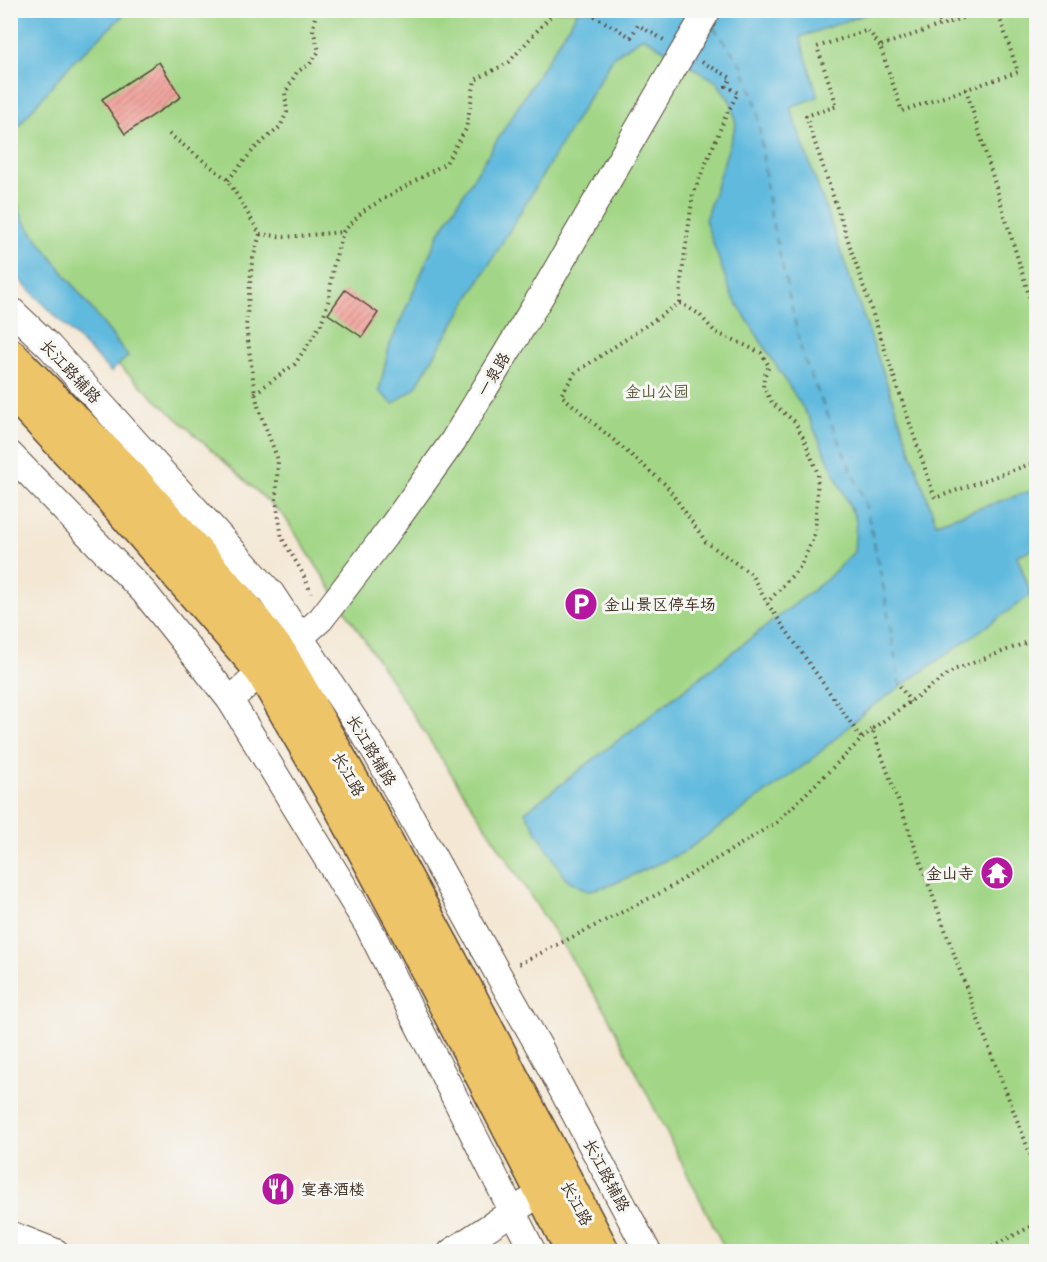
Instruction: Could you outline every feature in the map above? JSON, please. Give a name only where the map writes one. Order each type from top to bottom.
[{"type":"main road","name":"长江路","points":[[10,356],[133,480],[239,601],[281,655],[374,819],[467,991],[603,1251]]},
{"type":"main road","name":"长江路","points":[[10,389],[98,483],[281,655],[339,804],[573,1251]]},
{"type":"street","name":"一泉路","points":[[230,700],[321,619],[390,529],[453,441],[547,286],[708,10]]},
{"type":"street","name":"长江路辅路","points":[[10,309],[50,347],[272,593],[281,655],[375,752],[542,1052],[648,1251]]},
{"type":"street","points":[[10,454],[144,592],[230,700],[368,926],[533,1251]]},
{"type":"street","points":[[451,1251],[543,1193]]},
{"type":"street","points":[[10,1234],[56,1251]]},
{"type":"path","points":[[228,180],[255,148],[280,126],[287,112],[285,93],[297,72],[310,64],[319,51],[314,30],[316,10]]},
{"type":"path","points":[[255,393],[295,364],[321,324],[329,299],[333,267],[343,232],[363,211],[446,163],[466,129],[475,80],[509,62],[556,10]]},
{"type":"path","points":[[935,10],[941,25]]},
{"type":"path","points":[[880,46],[985,10]]},
{"type":"path","points":[[997,10],[1018,72],[902,111],[880,46],[868,30],[817,47],[837,106],[807,116],[935,498],[1036,463]]},
{"type":"path","points":[[966,89],[1036,318]]},
{"type":"path","points":[[680,303],[693,194],[727,113]]},
{"type":"path","points":[[170,134],[228,180],[260,234],[252,262],[246,326],[255,393],[278,460],[276,500],[282,538],[302,572],[321,619]]},
{"type":"path","points":[[260,234],[285,237],[343,232]]},
{"type":"path","points":[[680,303],[699,314],[716,333],[761,353],[769,366],[763,387],[773,404],[794,421],[818,474],[815,534],[800,567],[767,603]]},
{"type":"path","points":[[680,303],[575,373],[561,395],[666,485],[706,542],[751,574],[767,603],[862,739]]},
{"type":"path","points":[[498,974],[662,892],[777,822],[872,729],[954,670],[1036,639]]},
{"type":"path","points":[[900,686],[910,702]]},
{"type":"path","points":[[872,729],[970,998],[1036,1169]]},
{"type":"path","points":[[981,1251],[1036,1224]]},
{"type":"green space","name":"金山公园","points":[[10,11],[1036,11],[1036,1251],[726,1251],[606,1012],[284,516],[11,267]]},
{"type":"water","points":[[11,10],[128,11],[72,63],[23,120],[11,138]]},
{"type":"water","points":[[578,11],[875,11],[800,37],[818,97],[790,107],[936,523],[1036,489],[1036,549],[1017,555],[1031,595],[866,711],[810,761],[684,852],[611,885],[587,891],[565,878],[525,812],[826,580],[854,552],[856,520],[808,416],[731,294],[705,220],[736,125],[732,104],[717,82],[643,37],[614,56],[415,388],[393,404],[379,391],[389,347],[439,233]]},
{"type":"water","points":[[11,186],[23,220],[128,356],[111,372],[11,271]]},
{"type":"building","points":[[159,62],[181,97],[125,134],[102,99]]},
{"type":"building","points":[[345,290],[378,313],[362,337],[328,314]]},
{"type":"ferry route","points":[[713,27],[742,65],[757,107],[769,208],[803,357],[865,502],[883,585],[900,686]]},
{"type":"place","name":"金山景区停车场","points":[[581,604]]},
{"type":"place","name":"金山寺","points":[[997,873]]},
{"type":"place","name":"宴春酒楼","points":[[278,1189]]}]
